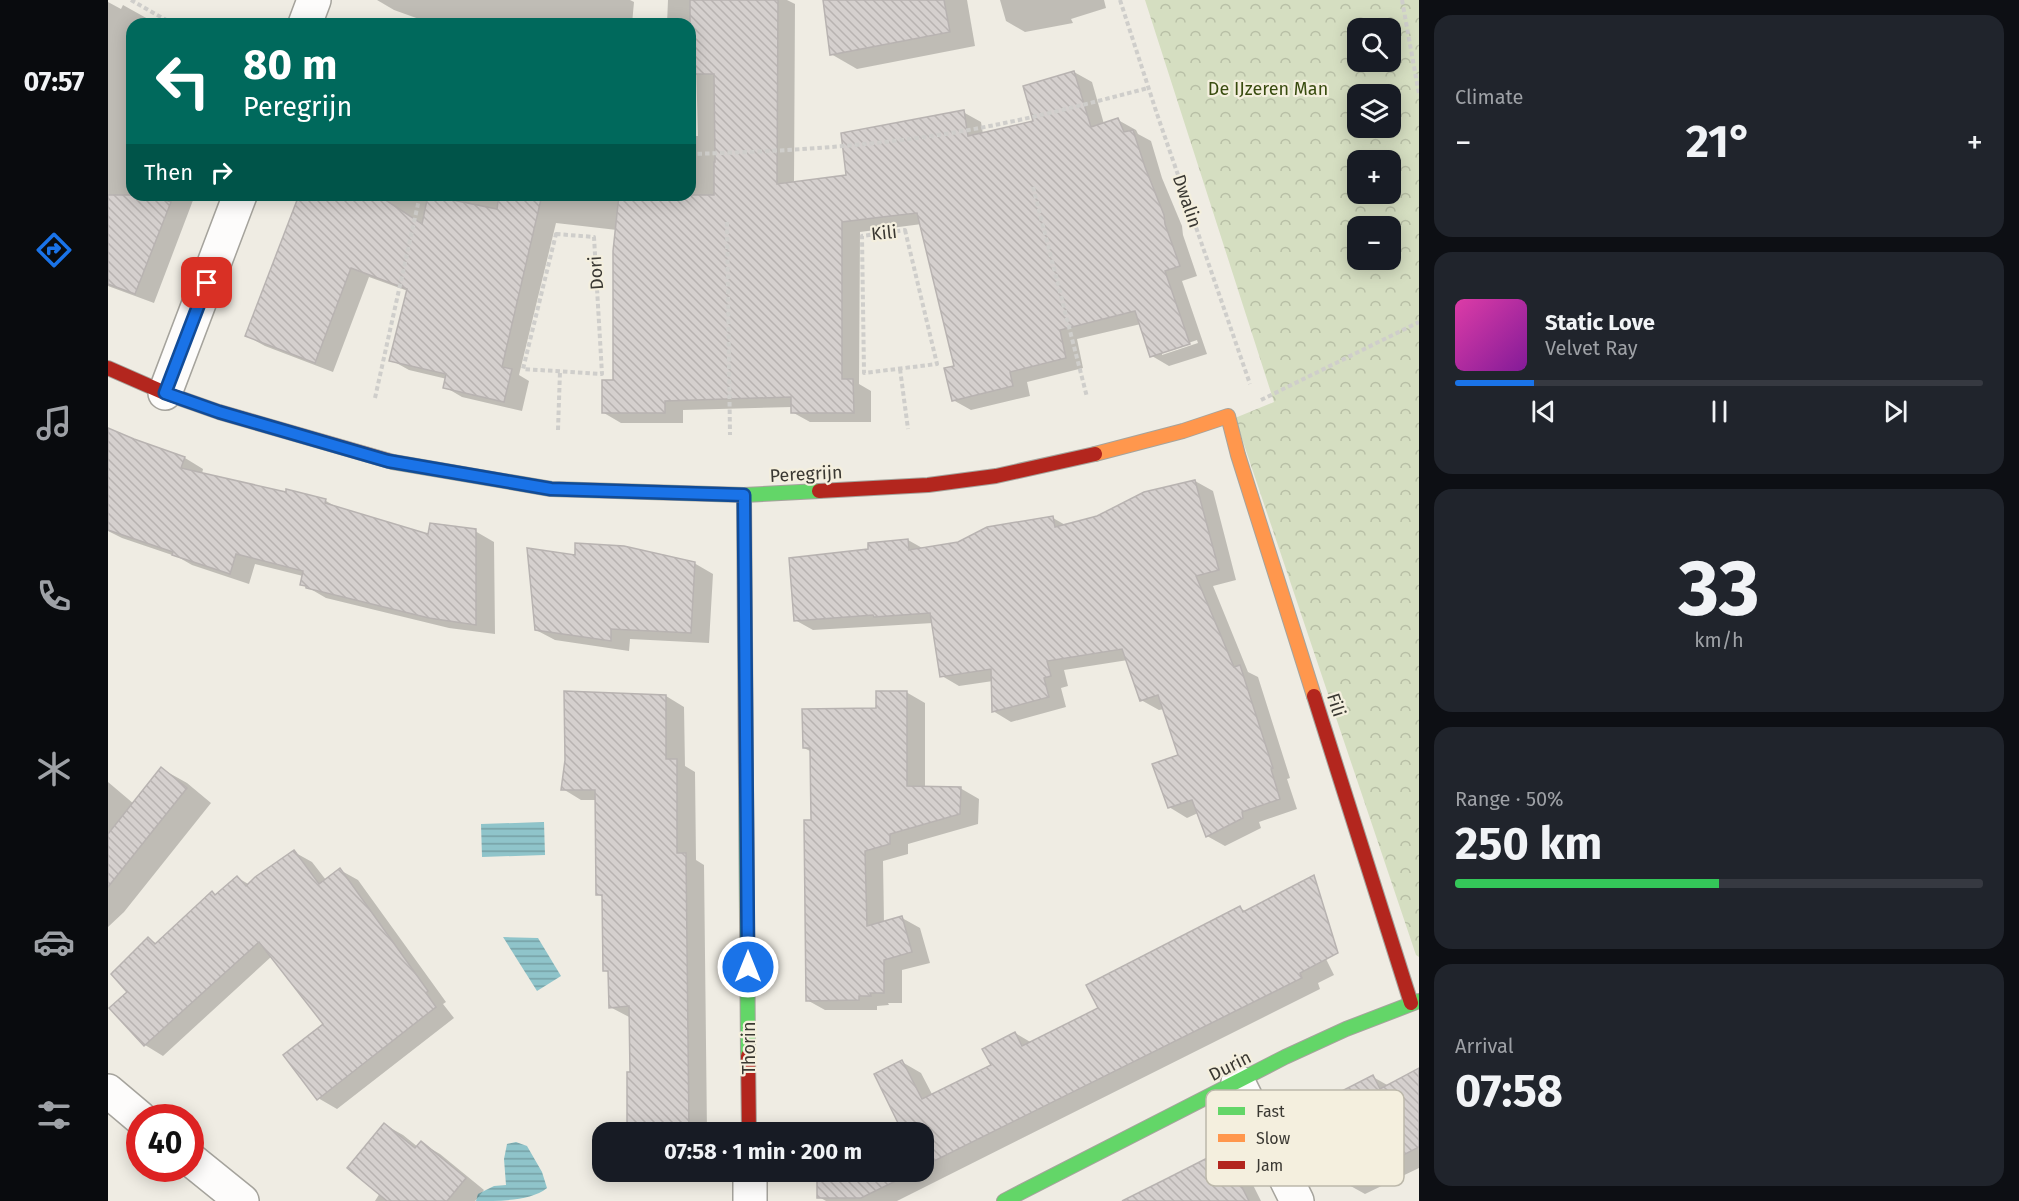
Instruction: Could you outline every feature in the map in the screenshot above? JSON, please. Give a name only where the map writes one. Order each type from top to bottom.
[{"type":"street","points":[[307,18],[314,0]]},
{"type":"street","points":[[165,393],[238,201]]},
{"type":"street","name":"Peregrijn","points":[[108,368],[165,393],[219,412],[388,461],[551,489],[744,495],[913,486],[996,476],[1102,453],[1184,431],[1228,416]]},
{"type":"street","name":"Fili","points":[[1228,416],[1241,466],[1415,1002]]},
{"type":"street","name":"Thorin","points":[[744,495],[750,1122]]},
{"type":"street","name":"Durin","points":[[1222,1090],[1346,1029],[1415,1002]]},
{"type":"street","points":[[1238,1082],[1242,1090]]},
{"type":"street","points":[[108,1091],[126,1106]]},
{"type":"street","name":"Durin","points":[[1004,1201],[1206,1098]]},
{"type":"street","points":[[204,1170],[242,1201]]},
{"type":"street","points":[[750,1182],[750,1201]]},
{"type":"street","points":[[1290,1186],[1297,1201]]},
{"type":"path","points":[[130,0],[162,18]]},
{"type":"path","name":"Dwalin","points":[[1120,0],[1253,393]]},
{"type":"path","points":[[1402,0],[1419,94]]},
{"type":"path","points":[[696,154],[762,152],[917,138],[1002,124],[1148,88]]},
{"type":"path","points":[[1033,187],[1086,397]]},
{"type":"path","points":[[375,398],[419,201]]},
{"type":"path","points":[[727,222],[730,435]]},
{"type":"path","name":"Kili","points":[[905,231],[937,364],[900,369],[864,373],[862,236],[905,231]]},
{"type":"path","name":"Dori","points":[[556,234],[594,237],[602,374],[560,371],[523,369],[556,234]]},
{"type":"path","points":[[1256,402],[1419,321]]},
{"type":"path","points":[[900,369],[908,429]]},
{"type":"path","points":[[558,430],[560,371]]},
{"type":"green space","name":"De IJzeren Man","points":[[1145,0],[1419,0],[1419,957],[1416,955],[1235,418],[1274,402]]},
{"type":"water","points":[[544,822],[545,855],[482,857],[481,824]]},
{"type":"water","points":[[503,937],[538,938],[561,976],[537,991]]},
{"type":"water","points":[[516,1142],[527,1146],[542,1172],[547,1188],[524,1198],[476,1201],[478,1194],[494,1186],[506,1185],[504,1159],[507,1144]]},
{"type":"building","points":[[690,0],[778,0],[777,184],[846,175],[841,133],[964,110],[968,136],[1033,121],[1023,86],[1074,71],[1091,127],[1118,118],[1124,132],[1133,130],[1180,266],[1165,271],[1190,344],[1150,357],[1135,311],[1060,330],[1066,358],[1010,372],[1013,386],[952,401],[944,368],[954,366],[917,213],[882,217],[842,222],[842,379],[853,379],[854,413],[791,413],[791,397],[665,401],[665,413],[602,413],[602,380],[613,380],[613,251],[618,201],[696,201],[696,195],[714,195],[714,74],[696,74],[696,18],[690,18]]},
{"type":"building","points":[[823,0],[944,0],[950,32],[830,55]]},
{"type":"building","points":[[108,195],[126,195],[126,201],[171,202],[135,294],[108,284]]},
{"type":"building","points":[[297,201],[387,201],[422,224],[427,201],[458,201],[497,209],[498,201],[541,201],[502,367],[512,369],[504,402],[443,388],[446,374],[389,361],[407,289],[351,268],[315,363],[245,336]]},
{"type":"building","points":[[108,428],[185,457],[181,468],[326,499],[325,503],[428,534],[430,523],[476,529],[476,625],[429,618],[306,588],[300,585],[303,571],[236,554],[230,574],[172,555],[173,552],[108,530]]},
{"type":"building","points":[[1195,480],[1219,570],[1196,576],[1234,667],[1240,665],[1273,768],[1271,769],[1280,799],[1242,812],[1243,818],[1206,837],[1192,800],[1168,808],[1152,764],[1178,755],[1158,695],[1140,701],[1122,649],[1047,661],[1051,676],[1044,678],[1049,697],[992,712],[991,669],[940,677],[930,613],[794,621],[789,558],[868,549],[868,543],[908,539],[909,550],[958,542],[987,527],[1053,516],[1055,527],[1097,516],[1144,492]]},
{"type":"building","points":[[575,543],[624,546],[695,562],[691,633],[611,629],[611,641],[535,630],[527,548],[575,555]]},
{"type":"building","points":[[564,691],[666,695],[666,759],[677,759],[677,853],[686,853],[689,1122],[627,1122],[627,1072],[630,1072],[629,1006],[609,1008],[608,971],[603,971],[602,895],[596,895],[595,790],[561,790],[565,760]]},
{"type":"building","points":[[876,691],[907,691],[907,786],[961,787],[960,814],[890,834],[890,844],[865,851],[867,926],[902,916],[912,952],[884,960],[884,993],[859,996],[859,1000],[806,1001],[804,820],[811,820],[810,748],[803,748],[802,709],[876,708]]},
{"type":"building","points":[[161,767],[187,788],[108,887],[108,834]]},
{"type":"building","points":[[294,850],[319,884],[340,868],[428,991],[426,993],[436,1007],[317,1100],[283,1055],[323,1024],[259,942],[144,1046],[109,1008],[127,992],[111,974],[148,937],[155,944],[212,891],[215,895],[237,876],[246,886]]},
{"type":"building","points":[[1314,875],[1338,953],[1300,973],[1302,978],[934,1161],[934,1122],[898,1122],[874,1074],[902,1060],[922,1099],[991,1065],[982,1049],[1015,1032],[1022,1046],[1098,1008],[1086,985],[1240,906],[1243,912]]},
{"type":"building","points":[[1419,1068],[1419,1147],[1404,1155],[1404,1090],[1344,1090],[1373,1075],[1380,1089]]},
{"type":"building","points":[[384,1123],[415,1148],[421,1141],[466,1178],[447,1201],[387,1201],[347,1168]]},
{"type":"building","points":[[1206,1159],[1206,1186],[1241,1186],[1249,1201],[1122,1201]]},
{"type":"building","points":[[817,1182],[894,1182],[861,1198],[817,1198]]},
{"type":"traffic: fast","points":[[393,462],[551,489],[744,495],[819,491]]},
{"type":"traffic: fast","points":[[746,782],[748,1056]]},
{"type":"traffic: fast","points":[[1221,1090],[1346,1029],[1419,1001]]},
{"type":"traffic: fast","points":[[1004,1201],[1206,1097]]},
{"type":"traffic: slow","points":[[1095,454],[1183,431],[1228,416],[1238,455],[1314,696]]},
{"type":"traffic: slow","points":[[744,495],[746,782]]},
{"type":"traffic: jam","points":[[108,368],[165,393],[219,412],[393,462]]},
{"type":"traffic: jam","points":[[819,491],[928,485],[996,476],[1095,454]]},
{"type":"traffic: jam","points":[[1314,696],[1411,1003]]},
{"type":"traffic: jam","points":[[748,1056],[749,1122]]},
{"type":"route","points":[[207,283],[165,393],[219,412],[388,461],[551,489],[744,495],[748,967]]}]
